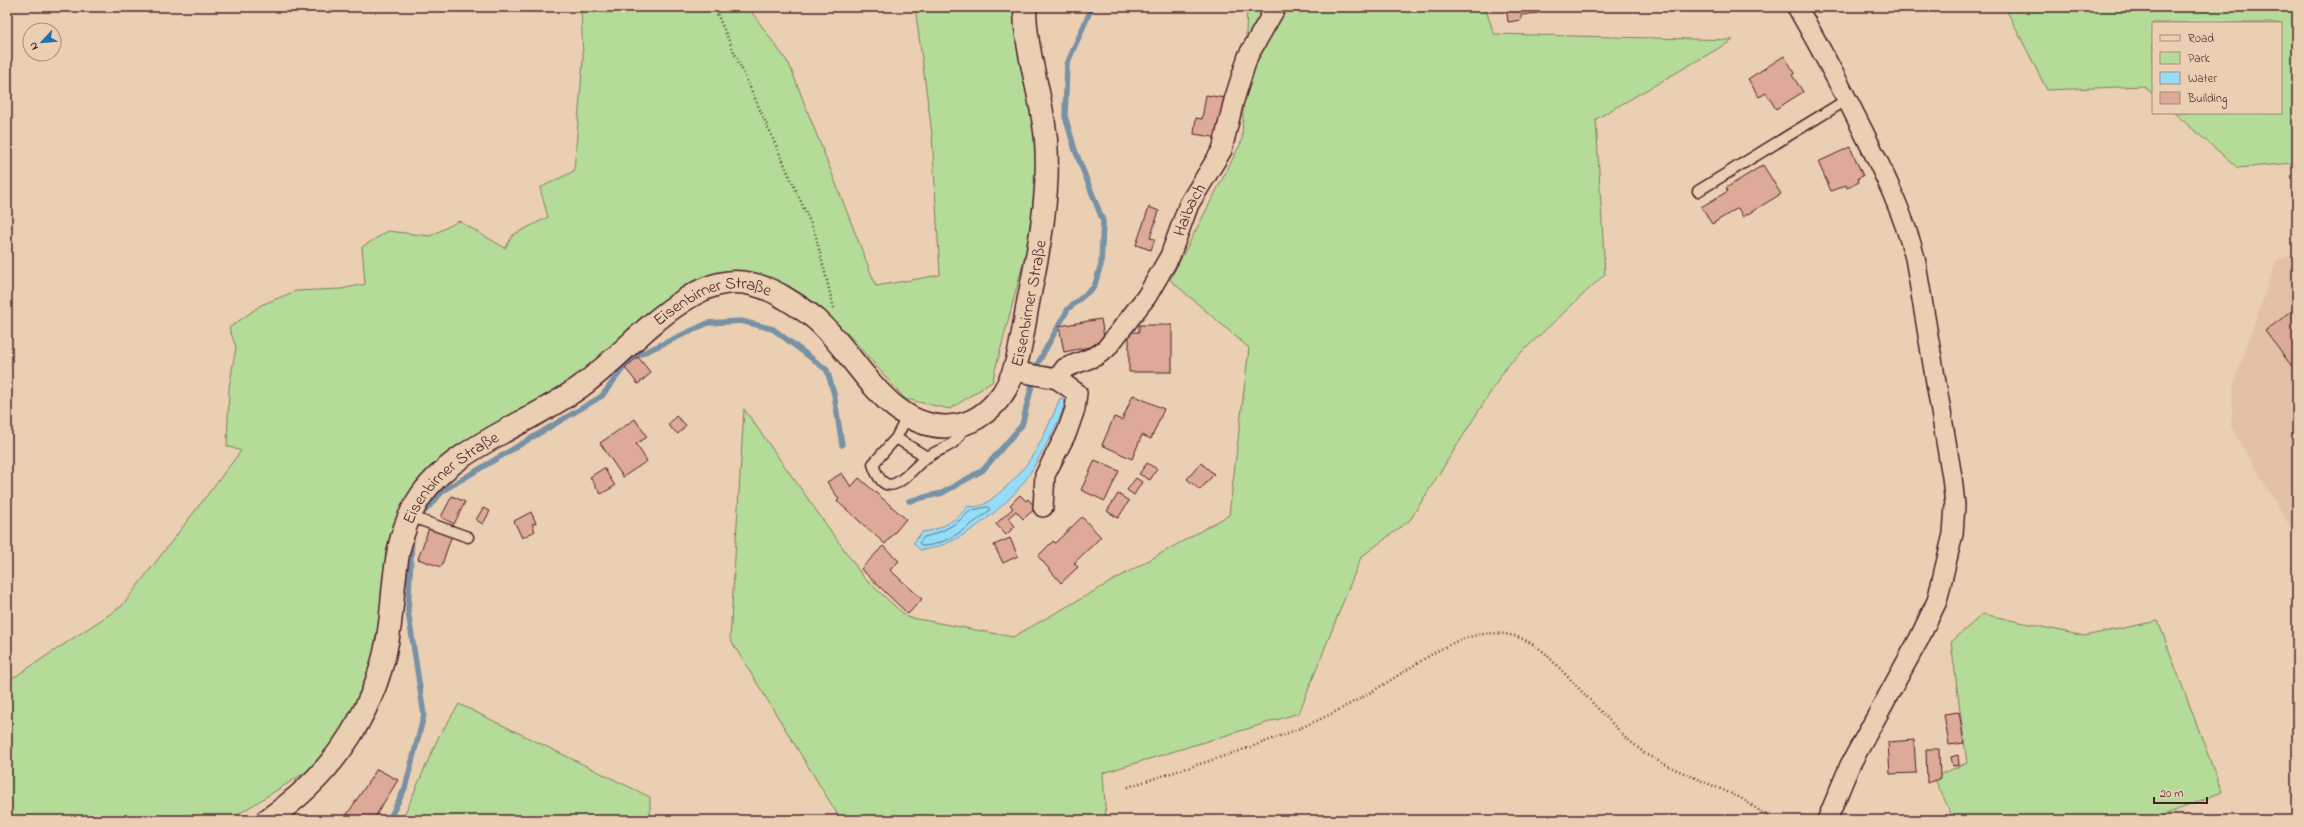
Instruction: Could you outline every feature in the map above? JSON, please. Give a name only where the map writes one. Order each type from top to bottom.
[{"type":"main road","name":"Eisenbirner Straße","points":[[267,820],[301,793],[326,769],[348,742],[363,716],[375,689],[384,661],[398,543],[418,498],[445,468],[465,454],[552,407],[578,389],[656,320],[682,301],[704,288],[729,281],[746,282],[765,287],[790,301],[817,320],[892,405],[907,417],[932,427],[964,424],[980,416],[993,406],[1005,391],[1037,376],[1023,333],[1042,229],[1047,175],[1043,113],[1030,49],[1025,7]]},
{"type":"street","name":"Haibach","points":[[1037,376],[1065,368],[1096,356],[1106,349],[1129,322],[1154,285],[1170,256],[1189,204],[1222,150],[1234,100],[1248,56],[1276,7]]},
{"type":"street","points":[[1797,7],[1848,100],[1887,179],[1907,224],[1917,266],[1952,477],[1954,505],[1953,534],[1937,601],[1850,765],[1827,820]]},
{"type":"street","points":[[1037,376],[1077,393],[1075,409],[1067,432],[1045,475],[1044,507]]},
{"type":"lane","points":[[1698,191],[1848,100]]},
{"type":"lane","points":[[907,417],[896,438],[873,464],[876,472],[885,483],[897,484],[927,457],[956,442],[964,424]]},
{"type":"lane","points":[[896,438],[927,457]]},
{"type":"lane","points":[[409,516],[468,537]]},
{"type":"path","points":[[714,7],[815,233],[835,310]]},
{"type":"path","points":[[1128,787],[1296,729],[1357,701],[1440,650],[1462,639],[1483,634],[1501,633],[1519,636],[1539,648],[1626,738],[1647,755],[1668,766],[1741,798],[1773,820]]},
{"type":"shaded area","points":[[2297,252],[2297,538],[2231,427],[2234,383],[2276,261]]},
{"type":"green space","points":[[581,7],[748,7],[789,64],[876,286],[940,275],[932,134],[915,7],[1016,7],[1039,161],[1026,252],[992,382],[950,409],[905,399],[849,335],[790,290],[739,271],[683,293],[595,369],[421,478],[383,604],[366,688],[344,730],[314,767],[229,820],[7,820],[7,682],[122,606],[241,451],[227,446],[229,388],[236,347],[229,328],[261,305],[296,291],[341,289],[365,284],[362,247],[388,231],[430,236],[459,221],[505,248],[513,235],[548,217],[540,188],[574,171],[583,60]]},
{"type":"green space","points":[[1247,7],[1485,7],[1494,34],[1733,40],[1596,119],[1605,274],[1507,366],[1410,520],[1361,557],[1299,713],[1103,773],[1106,820],[841,820],[730,639],[744,409],[865,579],[907,617],[1013,637],[1229,515],[1249,348],[1170,280],[1242,141]]},
{"type":"green space","points":[[2005,7],[2297,7],[2297,168],[2292,163],[2238,168],[2175,114],[2282,114],[2282,22],[2152,22],[2152,93],[2143,86],[2047,90]]},
{"type":"green space","points":[[1983,614],[2084,636],[2158,621],[2222,792],[2152,820],[1954,820],[1934,777],[1967,763],[1951,642]]},
{"type":"green space","points":[[459,704],[650,797],[650,820],[402,820],[438,738]]},
{"type":"water","points":[[1060,398],[1064,399],[1063,409],[1051,436],[1028,476],[1010,498],[987,518],[960,537],[933,548],[920,550],[913,543],[922,532],[948,524],[968,506],[976,507],[986,503],[1018,475],[1027,464],[1042,440]]},
{"type":"building","points":[[1506,7],[1538,7],[1539,13],[1521,15],[1521,20],[1508,22]]},
{"type":"building","points":[[1784,56],[1795,73],[1792,75],[1803,92],[1776,109],[1766,93],[1759,97],[1748,79]]},
{"type":"building","points":[[1206,95],[1225,98],[1219,138],[1194,134],[1196,118],[1202,119]]},
{"type":"building","points":[[1850,147],[1863,176],[1858,178],[1859,182],[1847,188],[1846,185],[1831,191],[1818,162]]},
{"type":"building","points":[[1763,165],[1781,194],[1743,217],[1738,208],[1712,224],[1701,207],[1728,191],[1726,188]]},
{"type":"building","points":[[1149,207],[1159,211],[1150,238],[1155,239],[1151,250],[1136,245]]},
{"type":"building","points":[[2297,307],[2297,373],[2265,331]]},
{"type":"building","points":[[1101,319],[1105,344],[1064,352],[1059,326]]},
{"type":"building","points":[[1139,325],[1172,325],[1172,372],[1129,372],[1129,332],[1139,332]]},
{"type":"building","points":[[638,357],[651,373],[638,384],[625,368]]},
{"type":"building","points":[[1133,395],[1164,409],[1151,439],[1142,435],[1132,459],[1102,445],[1114,417],[1122,420]]},
{"type":"building","points":[[676,416],[686,425],[678,434],[668,425]]},
{"type":"building","points":[[635,419],[647,437],[636,444],[647,461],[623,477],[600,443]]},
{"type":"building","points":[[1095,460],[1119,471],[1105,501],[1081,490]]},
{"type":"building","points":[[1147,463],[1157,469],[1150,480],[1139,474]]},
{"type":"building","points":[[1201,463],[1214,474],[1200,490],[1187,479]]},
{"type":"building","points":[[604,468],[615,486],[601,494],[590,477]]},
{"type":"building","points":[[842,473],[851,487],[859,478],[906,519],[885,544],[837,501],[839,499],[827,482]]},
{"type":"building","points":[[1136,478],[1142,482],[1134,495],[1127,490]]},
{"type":"building","points":[[1118,494],[1129,501],[1118,518],[1107,511]]},
{"type":"building","points":[[1020,495],[1026,501],[1028,499],[1036,508],[1023,519],[1016,511],[1008,518],[1015,526],[1006,535],[996,524],[1013,508],[1010,505]]},
{"type":"building","points":[[452,496],[465,502],[454,524],[441,517]]},
{"type":"building","points":[[483,508],[490,511],[483,524],[476,520]]},
{"type":"building","points":[[531,512],[536,523],[532,524],[535,531],[522,538],[514,521]]},
{"type":"building","points":[[1082,517],[1101,537],[1074,563],[1078,567],[1061,583],[1038,556],[1053,541],[1055,543]]},
{"type":"building","points":[[429,528],[452,535],[441,567],[418,559]]},
{"type":"building","points":[[1010,538],[1018,556],[1003,563],[994,545]]},
{"type":"building","points":[[883,546],[899,561],[890,570],[922,599],[908,614],[861,569]]},
{"type":"building","points":[[1959,712],[1964,743],[1949,745],[1944,714]]},
{"type":"building","points":[[1914,740],[1916,773],[1890,774],[1888,742]]},
{"type":"building","points":[[1926,749],[1939,749],[1940,779],[1927,783]]},
{"type":"building","points":[[1958,755],[1959,765],[1953,766],[1951,757]]},
{"type":"building","points":[[377,769],[398,780],[373,820],[348,820],[349,818],[346,816]]},
{"type":"waterway","points":[[909,501],[942,493],[983,470],[1022,425],[1037,365],[1068,309],[1094,287],[1101,265],[1103,221],[1075,150],[1065,116],[1067,64],[1092,7]]},
{"type":"waterway","points":[[423,513],[444,490],[602,396],[630,359],[708,323],[741,321],[773,329],[827,370],[834,394],[842,445]]},
{"type":"waterway","points":[[389,820],[405,788],[424,715],[408,611],[412,537]]}]
